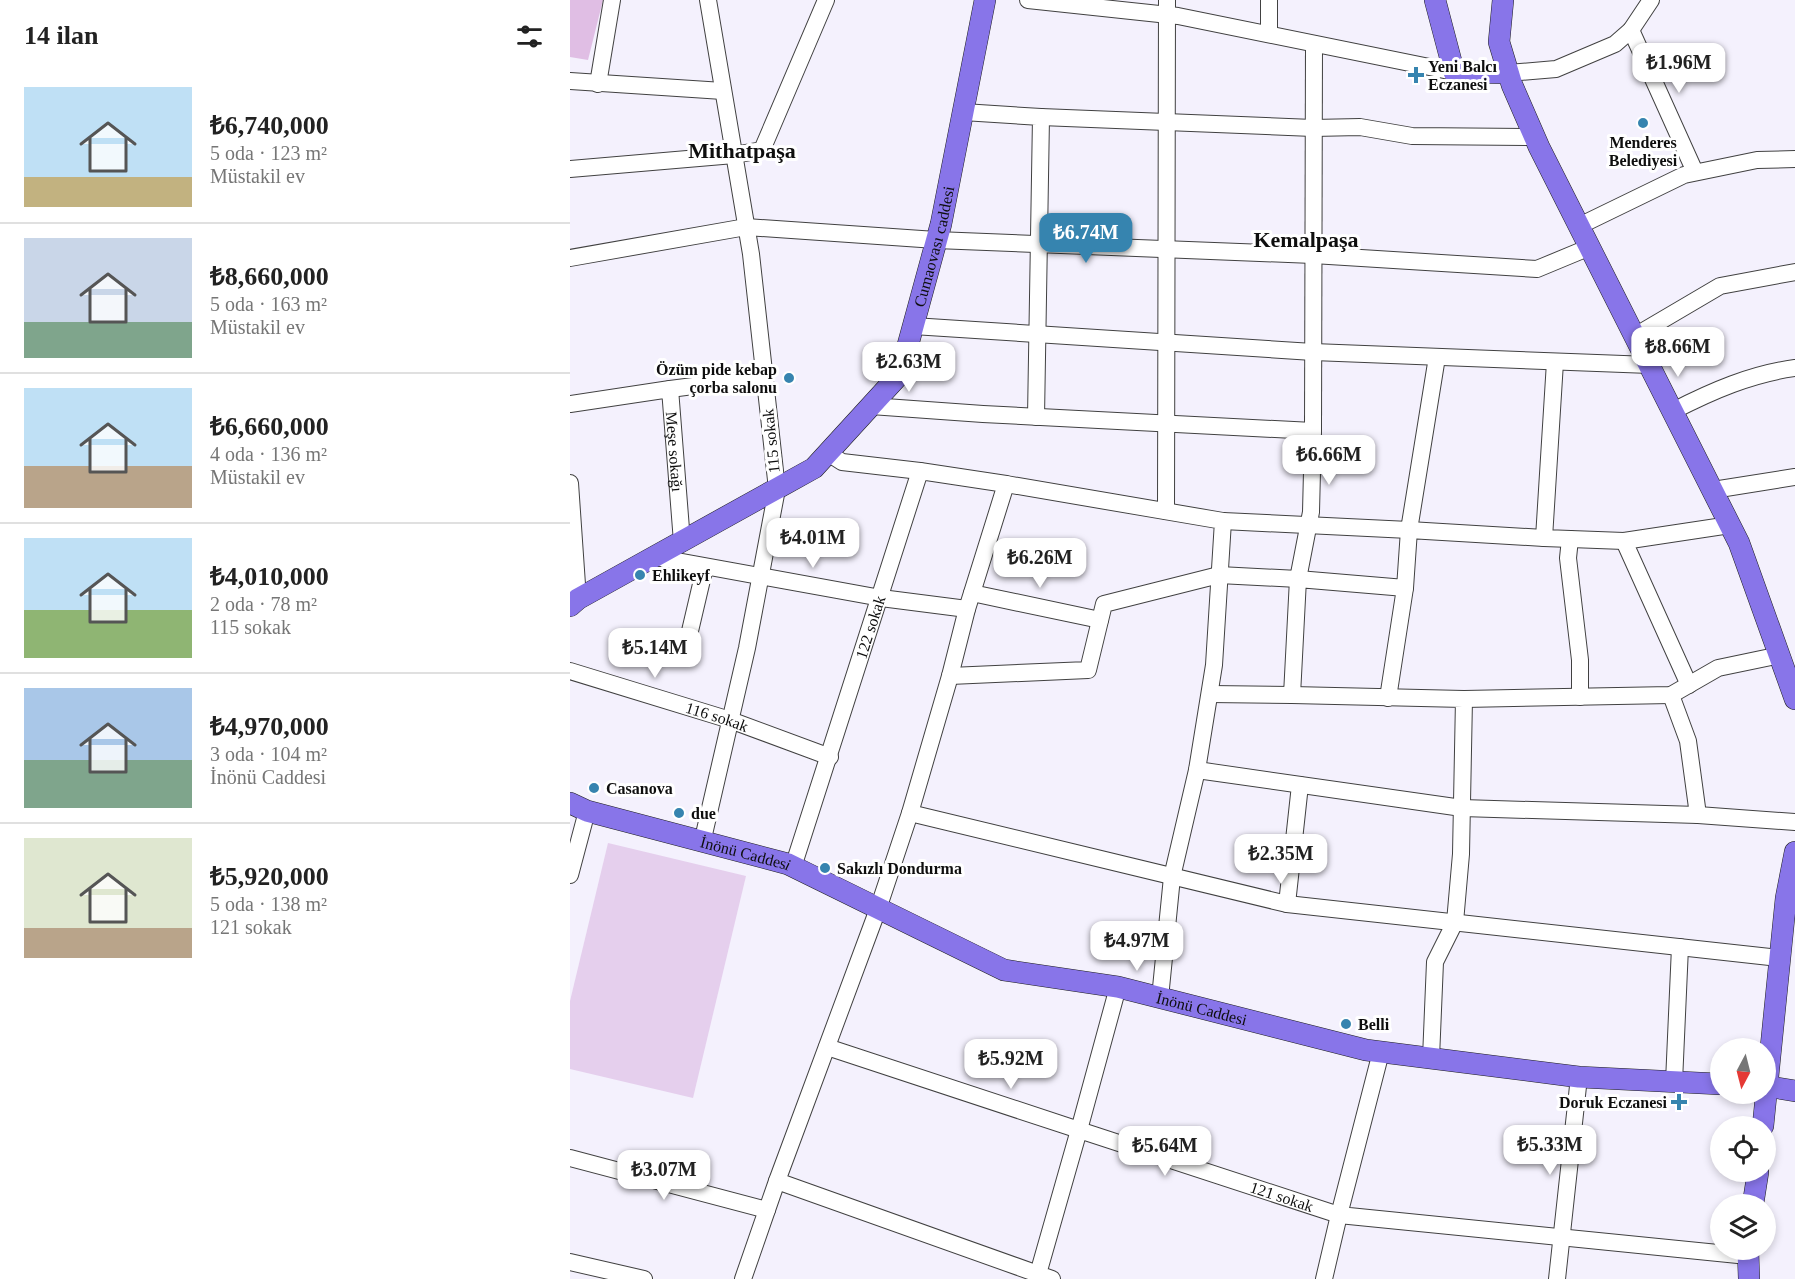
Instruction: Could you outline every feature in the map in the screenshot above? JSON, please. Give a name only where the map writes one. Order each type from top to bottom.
[{"type":"main road","name":"Cumaovası caddesi","points":[[574,602],[814,468],[900,374],[936,240],[985,0]]},
{"type":"main road","points":[[1435,0],[1454,72],[1508,73]]},
{"type":"main road","points":[[1503,0],[1499,42],[1508,73],[1535,137],[1730,525],[1795,699]]},
{"type":"main road","name":"İnönü Caddesi","points":[[578,807],[794,867],[1004,970],[1118,987],[1381,1052],[1579,1077],[1710,1084]]},
{"type":"main road","points":[[1771,1038],[1786,898],[1795,852]]},
{"type":"main road","points":[[1776,1088],[1795,1091]]},
{"type":"main road","points":[[1748,1260],[1749,1279]]},
{"type":"street","points":[[598,84],[612,0]]},
{"type":"street","name":"115 sokak","points":[[702,843],[730,720],[777,489],[746,227],[708,0]]},
{"type":"street","points":[[570,169],[734,155],[762,150],[826,0]]},
{"type":"street","points":[[1028,0],[1166,7],[1269,34],[1454,72]]},
{"type":"street","points":[[1269,0],[1269,34]]},
{"type":"street","points":[[1508,73],[1556,69],[1616,44],[1631,30],[1651,0]]},
{"type":"street","points":[[1166,7],[1166,511]]},
{"type":"street","points":[[1631,30],[1695,172]]},
{"type":"street","points":[[1292,695],[1298,579],[1308,525],[1313,431],[1314,44]]},
{"type":"street","points":[[570,81],[723,91]]},
{"type":"street","points":[[963,112],[1313,128],[1360,127],[1412,136],[1535,137]]},
{"type":"street","points":[[1036,417],[1041,117]]},
{"type":"street","points":[[1579,226],[1684,175],[1757,160],[1795,159]]},
{"type":"street","points":[[570,258],[746,227],[936,240],[1166,251],[1312,255],[1537,269],[1590,247]]},
{"type":"street","points":[[1635,336],[1720,286],[1795,272]]},
{"type":"street","points":[[913,326],[1313,352],[1650,365]]},
{"type":"street","points":[[1388,698],[1405,588],[1409,530],[1437,357]]},
{"type":"street","points":[[1544,538],[1555,362]]},
{"type":"street","points":[[1673,411],[1706,394],[1764,372],[1795,368]]},
{"type":"street","points":[[670,389],[764,377]]},
{"type":"street","name":"Meşe sokağı","points":[[570,404],[670,389],[682,542]]},
{"type":"street","points":[[871,406],[1313,431]]},
{"type":"street","points":[[828,453],[843,462],[1006,483],[1222,521],[1624,541],[1730,525]]},
{"type":"street","name":"122 sokak","points":[[794,867],[920,471]]},
{"type":"street","points":[[1713,490],[1795,477]]},
{"type":"street","points":[[570,483],[574,602]]},
{"type":"street","points":[[742,1279],[878,909],[910,813],[998,504],[1006,483]]},
{"type":"street","points":[[1161,998],[1172,877],[1197,770],[1214,665],[1222,521]]},
{"type":"street","points":[[1570,539],[1568,558],[1580,660],[1580,697]]},
{"type":"street","points":[[1624,541],[1689,685]]},
{"type":"street","points":[[655,557],[881,598],[970,601],[1100,620]]},
{"type":"street","points":[[690,631],[705,567]]},
{"type":"street","points":[[950,676],[1088,670],[1104,604],[1219,575],[1405,588]]},
{"type":"street","points":[[1209,694],[1464,699],[1671,695],[1718,668],[1780,656]]},
{"type":"street","name":"116 sokak","points":[[570,670],[730,720],[830,757]]},
{"type":"street","points":[[1671,695],[1688,741],[1698,815]]},
{"type":"street","points":[[1431,1059],[1435,962],[1455,922],[1461,854],[1464,699]]},
{"type":"street","points":[[1197,770],[1462,808],[1698,815],[1795,822]]},
{"type":"street","points":[[1287,904],[1300,785]]},
{"type":"street","points":[[570,875],[578,807]]},
{"type":"street","points":[[910,813],[1287,904],[1779,958]]},
{"type":"street","points":[[1674,1082],[1680,947]]},
{"type":"street","points":[[777,1181],[1042,1277],[1118,987]]},
{"type":"street","name":"121 sokak","points":[[827,1047],[1339,1215],[1710,1250]]},
{"type":"street","points":[[1324,1279],[1381,1052]]},
{"type":"street","points":[[1557,1279],[1579,1077]]},
{"type":"street","points":[[570,1158],[767,1210]]},
{"type":"street","points":[[570,1262],[644,1279]]},
{"type":"shaded area","points":[[570,0],[603,0],[588,60],[570,57]]},
{"type":"shaded area","points":[[608,843],[746,876],[693,1098],[570,1069],[570,1001]]},
{"type":"place","name":"Yeni Balcı Eczanesi","points":[[1416,75]]},
{"type":"place","name":"Menderes Belediyesi","points":[[1643,123]]},
{"type":"place","name":"Özüm pide kebap çorba salonu","points":[[789,378]]},
{"type":"place","name":"Ehlikeyf","points":[[640,575]]},
{"type":"place","name":"Casanova","points":[[594,788]]},
{"type":"place","name":"due","points":[[679,813]]},
{"type":"place","name":"Sakızlı Dondurma","points":[[825,868]]},
{"type":"place","name":"Belli","points":[[1346,1024]]},
{"type":"place","name":"Doruk Eczanesi","points":[[1679,1102]]},
{"type":"district","name":"Mithatpaşa","points":[[742,150]]},
{"type":"district","name":"Kemalpaşa","points":[[1306,239]]}]
